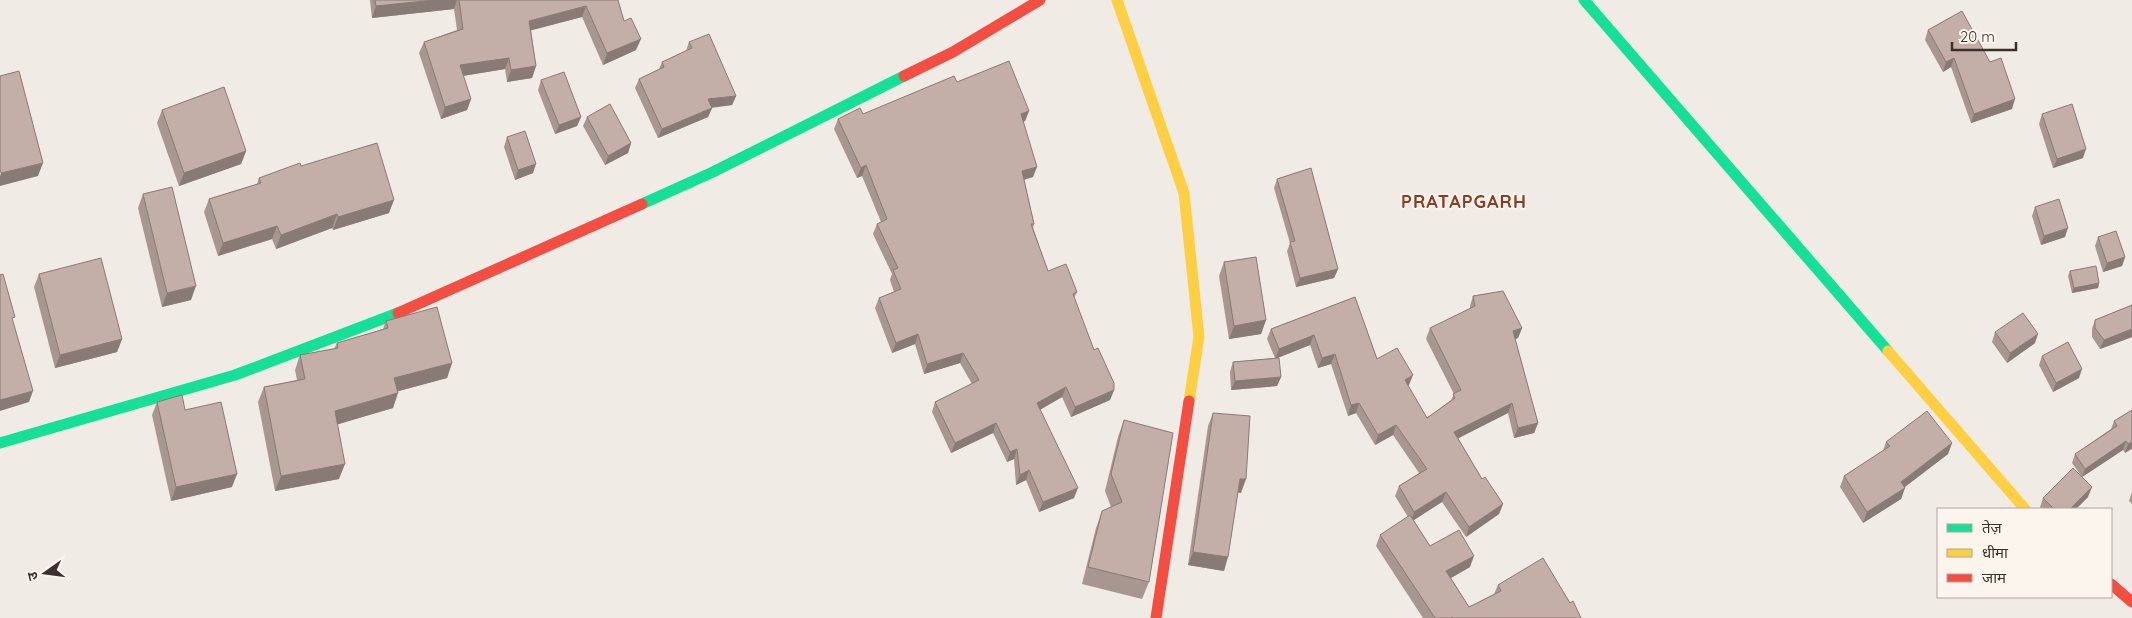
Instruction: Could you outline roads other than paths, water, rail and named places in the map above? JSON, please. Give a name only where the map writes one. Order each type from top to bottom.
[{"type":"main road","points":[[0,443],[235,375],[423,303],[713,172],[953,52],[1040,0]]},
{"type":"main road","points":[[1117,0],[1184,193],[1199,337],[1156,618]]},
{"type":"main road","points":[[1584,0],[2024,508]]},
{"type":"main road","points":[[2112,585],[2132,602]]},
{"type":"district","name":"PRATAPGARH","points":[[1464,202]]}]
